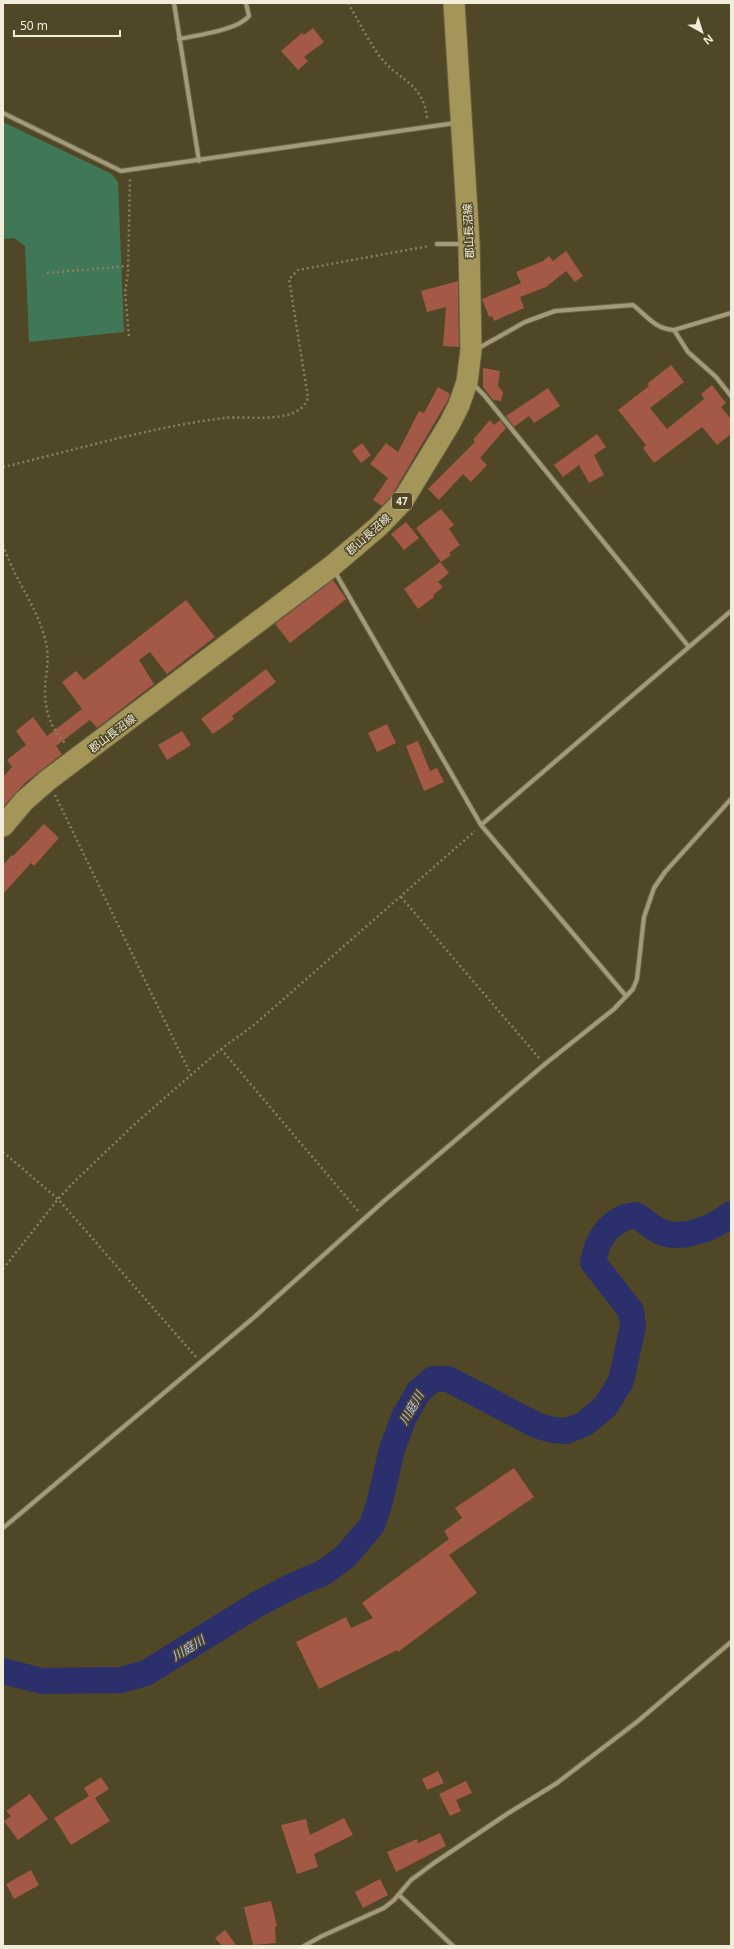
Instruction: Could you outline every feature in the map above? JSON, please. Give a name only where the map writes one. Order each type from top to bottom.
[{"type":"main road","name":"郡山長沼線","points":[[3,826],[24,801],[48,780],[332,566],[379,526],[402,502],[442,438],[459,405],[467,382],[471,350],[469,244],[454,3]]},
{"type":"street","points":[[174,3],[199,161]]},
{"type":"street","points":[[179,39],[236,26],[250,16],[246,3]]},
{"type":"street","points":[[3,113],[121,171],[199,161],[461,122]]},
{"type":"street","points":[[437,244],[469,244]]},
{"type":"street","points":[[471,350],[486,345],[526,322],[555,311],[633,305],[655,324],[674,330],[731,313]]},
{"type":"street","points":[[674,330],[688,352],[716,377],[731,396]]},
{"type":"street","points":[[467,382],[476,386],[484,395],[689,647]]},
{"type":"street","points":[[332,566],[481,825],[500,850],[626,996]]},
{"type":"street","points":[[481,825],[731,611]]},
{"type":"street","points":[[3,1528],[123,1429],[252,1319],[545,1064],[614,1009],[633,989],[637,978],[644,917],[654,888],[665,872],[731,799]]},
{"type":"street","points":[[304,1946],[322,1936],[374,1914],[384,1908],[399,1895],[411,1880],[434,1863],[507,1814],[558,1784],[638,1721],[731,1642]]},
{"type":"street","points":[[399,1895],[453,1946]]},
{"type":"path","points":[[348,3],[378,55],[420,94],[426,107],[428,126]]},
{"type":"path","points":[[129,336],[125,292],[128,266],[130,170]]},
{"type":"path","points":[[3,467],[151,432],[225,418],[275,417],[295,413],[304,407],[308,398],[289,279],[298,270],[437,244]]},
{"type":"path","points":[[47,273],[128,266]]},
{"type":"path","points":[[3,545],[12,569],[40,620],[47,649],[48,666],[45,692],[50,722],[56,733],[79,758]]},
{"type":"path","points":[[48,780],[191,1075]]},
{"type":"path","points":[[3,1269],[75,1181],[131,1128],[221,1049],[254,1025],[481,825]]},
{"type":"path","points":[[401,897],[545,1064]]},
{"type":"path","points":[[221,1049],[365,1220]]},
{"type":"path","points":[[3,1152],[58,1200],[200,1362]]},
{"type":"green space","points":[[3,122],[112,174],[118,182],[124,332],[29,342],[25,246],[14,238],[3,239]]},
{"type":"building","points":[[313,28],[324,42],[304,57],[308,61],[298,70],[281,51],[302,33],[304,35]]},
{"type":"building","points":[[566,251],[583,276],[575,282],[566,271],[546,287],[520,297],[524,308],[494,321],[492,316],[489,317],[482,299],[521,283],[516,272],[543,261],[549,256],[553,261]]},
{"type":"building","points":[[458,281],[459,347],[443,346],[446,307],[427,312],[421,291]]},
{"type":"building","points":[[671,365],[684,382],[650,408],[667,429],[704,399],[701,394],[712,385],[726,403],[721,407],[731,419],[731,434],[717,445],[702,427],[654,463],[643,448],[646,445],[618,410],[649,386],[647,384]]},
{"type":"building","points":[[483,368],[500,371],[498,386],[503,392],[501,401],[493,400],[483,387]]},
{"type":"building","points":[[438,387],[450,394],[448,400],[392,495],[382,506],[373,500],[388,478],[370,464],[386,443],[398,452],[419,411],[424,413]]},
{"type":"building","points":[[548,388],[560,406],[534,423],[529,416],[514,427],[506,416]]},
{"type":"building","points":[[490,420],[494,425],[500,420],[506,428],[480,458],[487,465],[471,482],[463,474],[439,500],[428,489],[475,442],[473,440]]},
{"type":"building","points":[[597,434],[606,447],[594,455],[604,475],[589,483],[579,465],[563,477],[554,465]]},
{"type":"building","points":[[362,443],[371,455],[361,463],[352,451]]},
{"type":"building","points":[[441,509],[454,525],[449,529],[460,545],[449,553],[451,555],[441,562],[416,528]]},
{"type":"building","points":[[406,522],[419,538],[404,550],[391,534]]},
{"type":"building","points":[[440,562],[449,573],[438,582],[443,587],[433,595],[434,597],[418,609],[404,589]]},
{"type":"building","points":[[333,580],[346,599],[290,643],[275,624]]},
{"type":"building","points":[[186,600],[215,637],[167,674],[150,652],[139,660],[154,684],[97,728],[90,720],[56,746],[62,754],[25,783],[3,807],[3,777],[12,767],[7,760],[26,745],[16,731],[33,717],[47,736],[82,709],[62,682],[76,671],[84,680]]},
{"type":"building","points":[[266,669],[276,682],[232,716],[234,719],[213,734],[201,719]]},
{"type":"building","points":[[387,724],[396,743],[377,752],[368,733]]},
{"type":"building","points":[[182,731],[191,745],[167,760],[158,745]]},
{"type":"building","points":[[418,741],[430,771],[437,768],[444,782],[424,791],[406,746]]},
{"type":"building","points":[[44,824],[59,838],[34,866],[31,863],[3,894],[3,865]]},
{"type":"building","points":[[514,1468],[534,1497],[449,1555],[477,1593],[398,1652],[397,1650],[319,1689],[296,1642],[346,1617],[351,1628],[373,1618],[362,1603],[449,1539],[444,1531],[462,1518],[455,1508]]},
{"type":"building","points":[[438,1771],[444,1783],[427,1790],[422,1779]]},
{"type":"building","points":[[101,1777],[109,1789],[95,1798],[110,1821],[71,1845],[54,1818],[89,1796],[84,1788]]},
{"type":"building","points":[[466,1781],[472,1793],[456,1800],[461,1811],[450,1816],[439,1794]]},
{"type":"building","points":[[30,1794],[48,1819],[18,1840],[4,1821],[11,1816],[6,1811]]},
{"type":"building","points":[[344,1818],[353,1835],[314,1854],[318,1867],[297,1874],[281,1825],[306,1819],[310,1835]]},
{"type":"building","points":[[440,1833],[446,1846],[396,1872],[387,1852],[417,1839],[418,1843]]},
{"type":"building","points":[[31,1870],[39,1885],[14,1899],[6,1884]]},
{"type":"building","points":[[380,1879],[388,1895],[363,1908],[355,1892]]},
{"type":"building","points":[[271,1901],[277,1926],[275,1927],[276,1943],[253,1945],[244,1907]]},
{"type":"building","points":[[225,1930],[237,1946],[222,1946],[215,1938]]},
{"type":"waterway","name":"川庭川","points":[[3,1671],[42,1681],[121,1680],[146,1673],[256,1605],[294,1585],[323,1573],[345,1557],[372,1525],[379,1505],[392,1449],[404,1417],[419,1391],[433,1379],[448,1379],[538,1426],[553,1430],[566,1431],[584,1424],[605,1407],[621,1381],[633,1326],[631,1311],[593,1262],[602,1237],[612,1225],[619,1220],[636,1215],[659,1231],[677,1235],[696,1232],[715,1224],[731,1214]]}]
